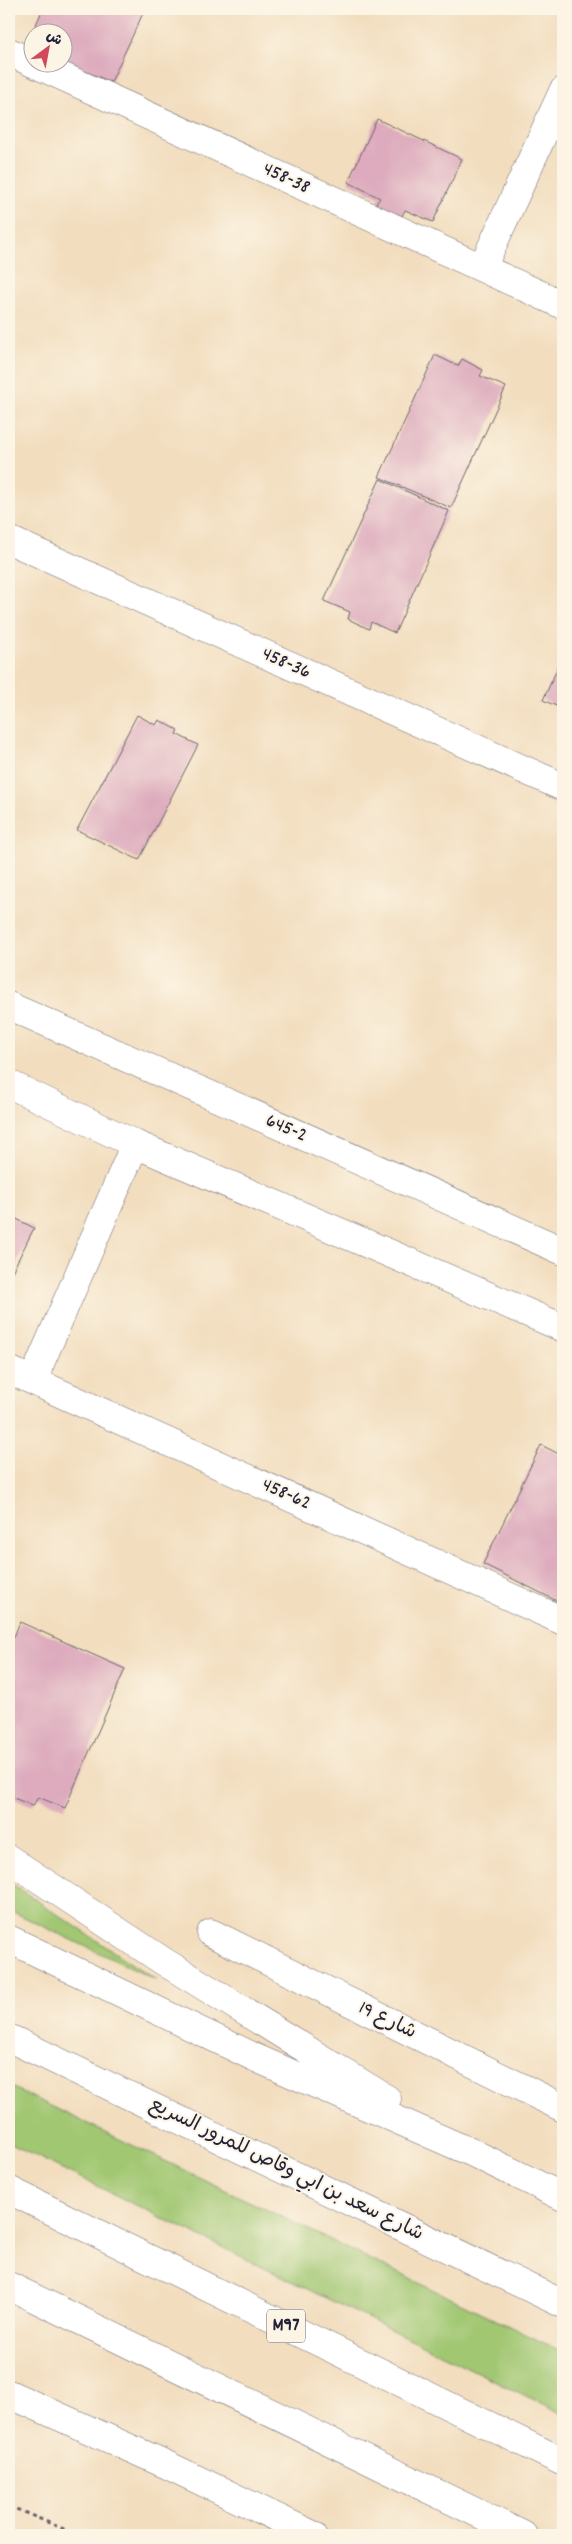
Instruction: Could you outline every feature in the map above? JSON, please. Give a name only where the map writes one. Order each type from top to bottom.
[{"type":"main road","name":"458-38","points":[[9,52],[563,305]]},
{"type":"main road","points":[[482,268],[563,91]]},
{"type":"main road","name":"458-36","points":[[9,540],[563,787]]},
{"type":"main road","name":"645-2","points":[[9,1006],[560,1242]]},
{"type":"main road","points":[[9,1084],[136,1144],[563,1328]]},
{"type":"main road","points":[[21,1375],[136,1144]]},
{"type":"main road","name":"458-62","points":[[21,1375],[563,1621]]},
{"type":"main road","points":[[9,1860],[171,1966],[473,2152]]},
{"type":"main road","name":"شارع 19","points":[[211,1933],[563,2108]]},
{"type":"main road","points":[[9,1939],[256,2058],[473,2152],[563,2197]]},
{"type":"main road","name":"شارع سعد بن ابي وقاص للمرور السريع","points":[[9,2038],[563,2304]]},
{"type":"main road","name":"M97","points":[[9,2190],[563,2462]]},
{"type":"main road","points":[[9,2286],[523,2535]]},
{"type":"main road","points":[[9,2394],[165,2464],[312,2535]]},
{"type":"path","points":[[9,2506],[78,2535]]},
{"type":"green space","points":[[9,1882],[156,1980],[9,1910]]},
{"type":"green space","points":[[9,2086],[563,2352],[563,2414],[9,2143]]},
{"type":"building","points":[[43,9],[145,9],[111,82],[84,71],[80,77],[72,70],[72,22],[37,22]]},
{"type":"building","points":[[377,119],[462,159],[433,222],[405,210],[402,216],[375,205],[380,198],[348,182]]},
{"type":"building","points":[[435,355],[458,366],[462,359],[483,370],[480,376],[506,387],[451,508],[379,477]]},
{"type":"building","points":[[380,479],[449,511],[395,633],[371,622],[369,629],[348,619],[350,612],[324,601]]},
{"type":"building","points":[[563,656],[563,709],[543,700]]},
{"type":"building","points":[[137,715],[156,725],[159,720],[178,730],[176,734],[198,745],[139,860],[77,830]]},
{"type":"building","points":[[9,1215],[34,1228],[9,1278]]},
{"type":"building","points":[[541,1445],[563,1456],[563,1604],[483,1564]]},
{"type":"building","points":[[20,1622],[125,1669],[65,1808],[38,1797],[33,1806],[9,1796],[9,1649]]}]
